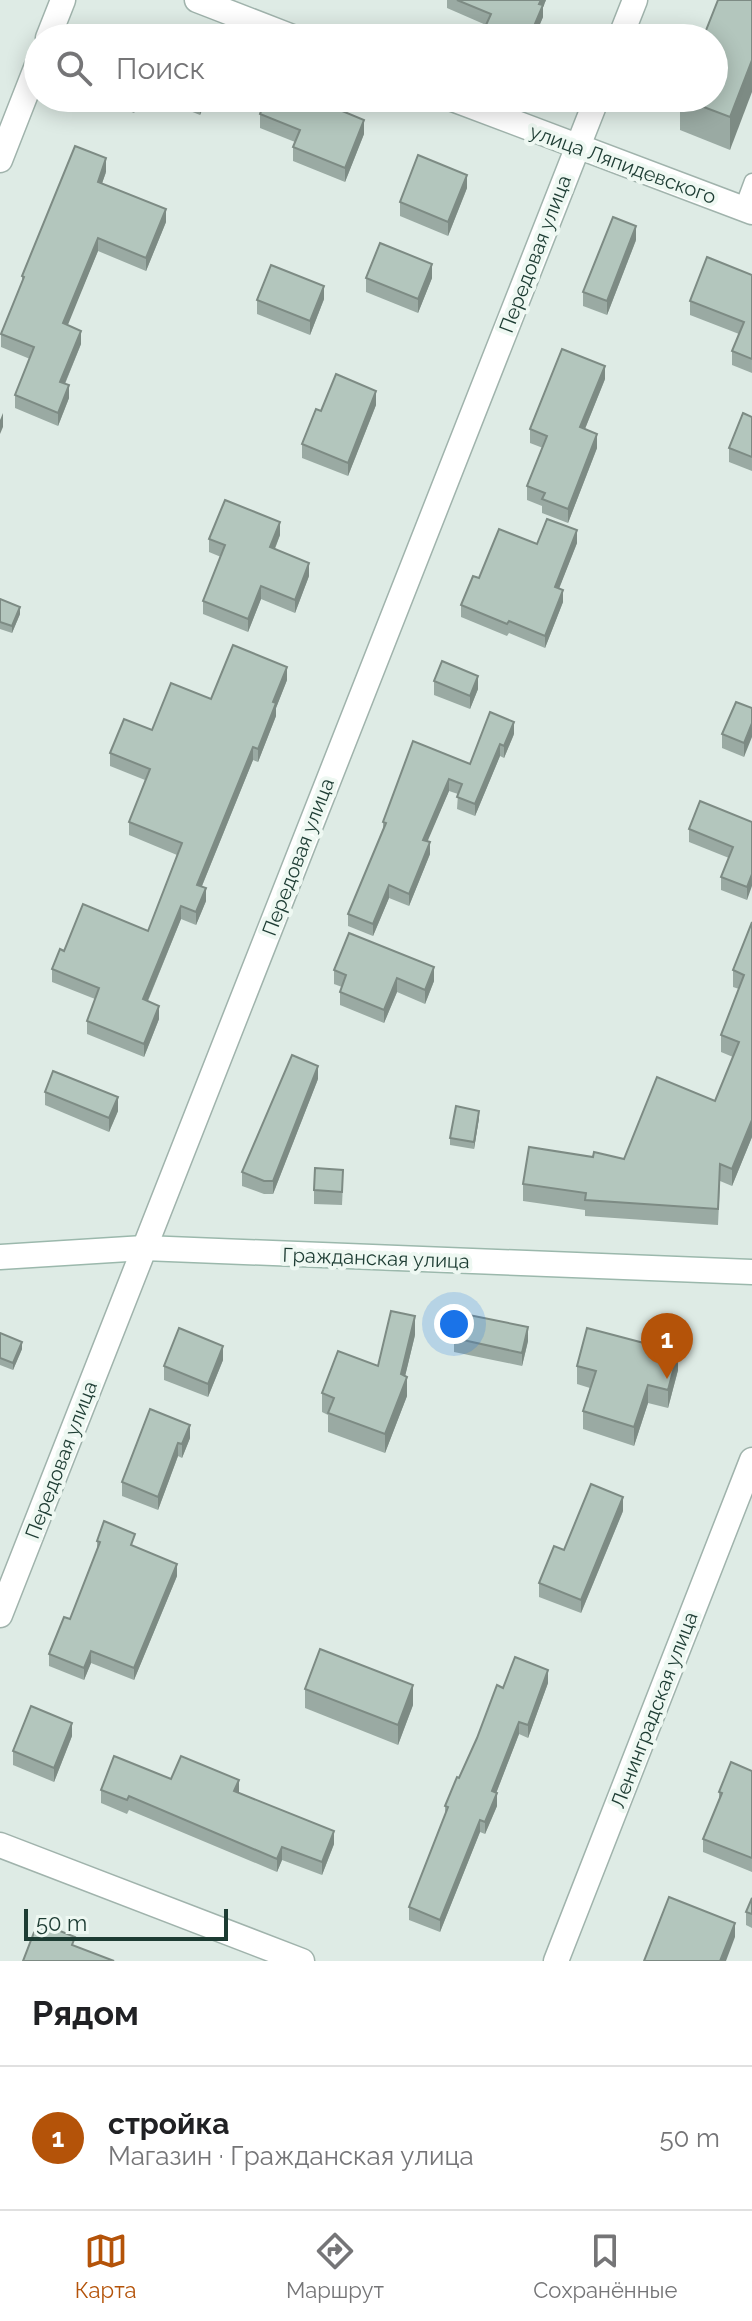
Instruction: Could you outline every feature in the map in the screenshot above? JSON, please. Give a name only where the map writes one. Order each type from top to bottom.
[{"type":"street","points":[[54,24],[63,0]]},
{"type":"street","points":[[197,0],[259,24]]},
{"type":"street","points":[[626,24],[635,0]]},
{"type":"street","points":[[0,160],[24,99]]},
{"type":"street","name":"улица Ляпидевского","points":[[486,112],[747,210]]},
{"type":"street","name":"Передовая улица","points":[[0,1615],[591,112]]},
{"type":"street","name":"Гражданская улица","points":[[0,1257],[144,1248],[752,1272]]},
{"type":"street","name":"Ленинградская улица","points":[[556,1961],[752,1460]]},
{"type":"street","points":[[0,1845],[302,1961]]},
{"type":"lane","points":[[747,210],[752,181]]},
{"type":"building","points":[[457,0],[541,0],[539,4],[543,5],[535,24],[486,24],[491,14]]},
{"type":"building","points":[[718,0],[752,0],[752,60],[730,117],[717,112],[728,112],[728,24],[709,24]]},
{"type":"building","points":[[345,112],[364,120],[345,168],[293,147],[300,130],[260,114]]},
{"type":"building","points":[[75,146],[106,158],[98,182],[166,209],[146,258],[98,238],[63,323],[81,331],[60,382],[69,385],[58,413],[15,395],[34,347],[1,334]]},
{"type":"building","points":[[418,155],[467,175],[448,222],[400,202]]},
{"type":"building","points":[[613,217],[636,226],[607,301],[583,292]]},
{"type":"building","points":[[380,243],[432,264],[418,299],[366,278]]},
{"type":"building","points":[[707,257],[752,275],[752,359],[732,351],[744,322],[690,301]]},
{"type":"building","points":[[271,265],[324,286],[310,321],[257,300]]},
{"type":"building","points":[[562,349],[605,366],[580,427],[597,434],[568,509],[542,499],[545,493],[527,486],[547,436],[530,429]]},
{"type":"building","points":[[336,374],[376,391],[348,463],[302,444],[316,409],[321,411]]},
{"type":"building","points":[[743,413],[752,417],[752,457],[729,448]]},
{"type":"building","points":[[225,500],[280,522],[270,547],[309,563],[295,600],[261,586],[248,619],[203,601],[225,545],[209,539]]},
{"type":"building","points":[[547,519],[577,530],[555,587],[563,590],[545,636],[461,605],[473,576],[479,578],[499,529],[537,544]]},
{"type":"building","points":[[0,599],[20,607],[12,626],[0,622]]},
{"type":"building","points":[[233,645],[287,667],[258,749],[253,747],[197,885],[206,888],[196,912],[181,906],[143,999],[159,1006],[144,1044],[87,1021],[99,988],[52,969],[60,949],[64,951],[83,904],[148,931],[182,843],[129,822],[150,769],[110,753],[124,719],[152,730],[171,683],[211,699]]},
{"type":"building","points":[[442,661],[478,676],[470,696],[434,681]]},
{"type":"building","points":[[736,702],[752,708],[752,723],[744,743],[722,734]]},
{"type":"building","points":[[490,712],[514,722],[504,746],[500,744],[475,804],[457,797],[462,784],[449,779],[423,840],[430,842],[409,894],[389,885],[373,924],[348,914],[386,823],[383,822],[413,741],[470,764]]},
{"type":"building","points":[[700,801],[752,822],[752,874],[747,887],[721,877],[733,847],[689,829]]},
{"type":"building","points":[[752,922],[752,1120],[732,1169],[720,1164],[718,1209],[585,1200],[586,1193],[523,1184],[529,1147],[593,1157],[594,1152],[624,1159],[657,1077],[715,1101],[739,1042],[721,1035],[744,975],[733,970]]},
{"type":"building","points":[[349,933],[434,967],[425,990],[397,978],[384,1010],[340,992],[346,975],[334,970]]},
{"type":"building","points":[[292,1055],[318,1066],[273,1181],[264,1181],[242,1172]]},
{"type":"building","points":[[53,1071],[118,1097],[109,1118],[45,1092]]},
{"type":"building","points":[[456,1106],[479,1111],[474,1142],[450,1138]]},
{"type":"building","points":[[315,1168],[343,1170],[342,1192],[314,1190]]},
{"type":"building","points":[[391,1311],[415,1316],[401,1374],[407,1377],[385,1434],[328,1413],[334,1398],[322,1393],[338,1351],[378,1366]]},
{"type":"building","points":[[459,1313],[528,1327],[522,1353],[454,1338]]},
{"type":"building","points":[[179,1328],[223,1346],[208,1384],[164,1366]]},
{"type":"building","points":[[587,1328],[678,1352],[668,1390],[648,1385],[634,1427],[583,1411],[596,1371],[577,1366]]},
{"type":"building","points":[[0,1333],[22,1342],[13,1363],[0,1358]]},
{"type":"building","points":[[150,1409],[190,1425],[182,1444],[178,1443],[158,1497],[122,1482]]},
{"type":"building","points":[[591,1484],[623,1497],[581,1600],[539,1583],[554,1546],[564,1550]]},
{"type":"building","points":[[104,1521],[135,1534],[131,1545],[177,1564],[134,1668],[91,1651],[84,1668],[49,1654],[64,1617],[70,1619],[100,1542],[97,1541]]},
{"type":"building","points":[[320,1649],[413,1685],[398,1725],[305,1689]]},
{"type":"building","points":[[515,1657],[548,1670],[528,1725],[519,1722],[492,1791],[497,1793],[485,1822],[480,1820],[440,1920],[409,1907],[457,1777],[477,1738],[497,1685],[503,1688]]},
{"type":"building","points":[[31,1706],[72,1723],[54,1768],[13,1751]]},
{"type":"building","points":[[114,1756],[171,1779],[181,1756],[239,1780],[234,1791],[334,1831],[322,1862],[282,1847],[277,1859],[129,1796],[127,1800],[101,1790]]},
{"type":"building","points":[[731,1762],[752,1771],[752,1858],[703,1839]]},
{"type":"building","points":[[669,1897],[735,1923],[720,1961],[644,1961]]},
{"type":"building","points":[[752,1898],[752,1914],[746,1912]]},
{"type":"building","points":[[38,1922],[75,1937],[72,1945],[114,1961],[23,1961]]},
{"type":"place","name":"стройка","points":[[667,1379]]}]
